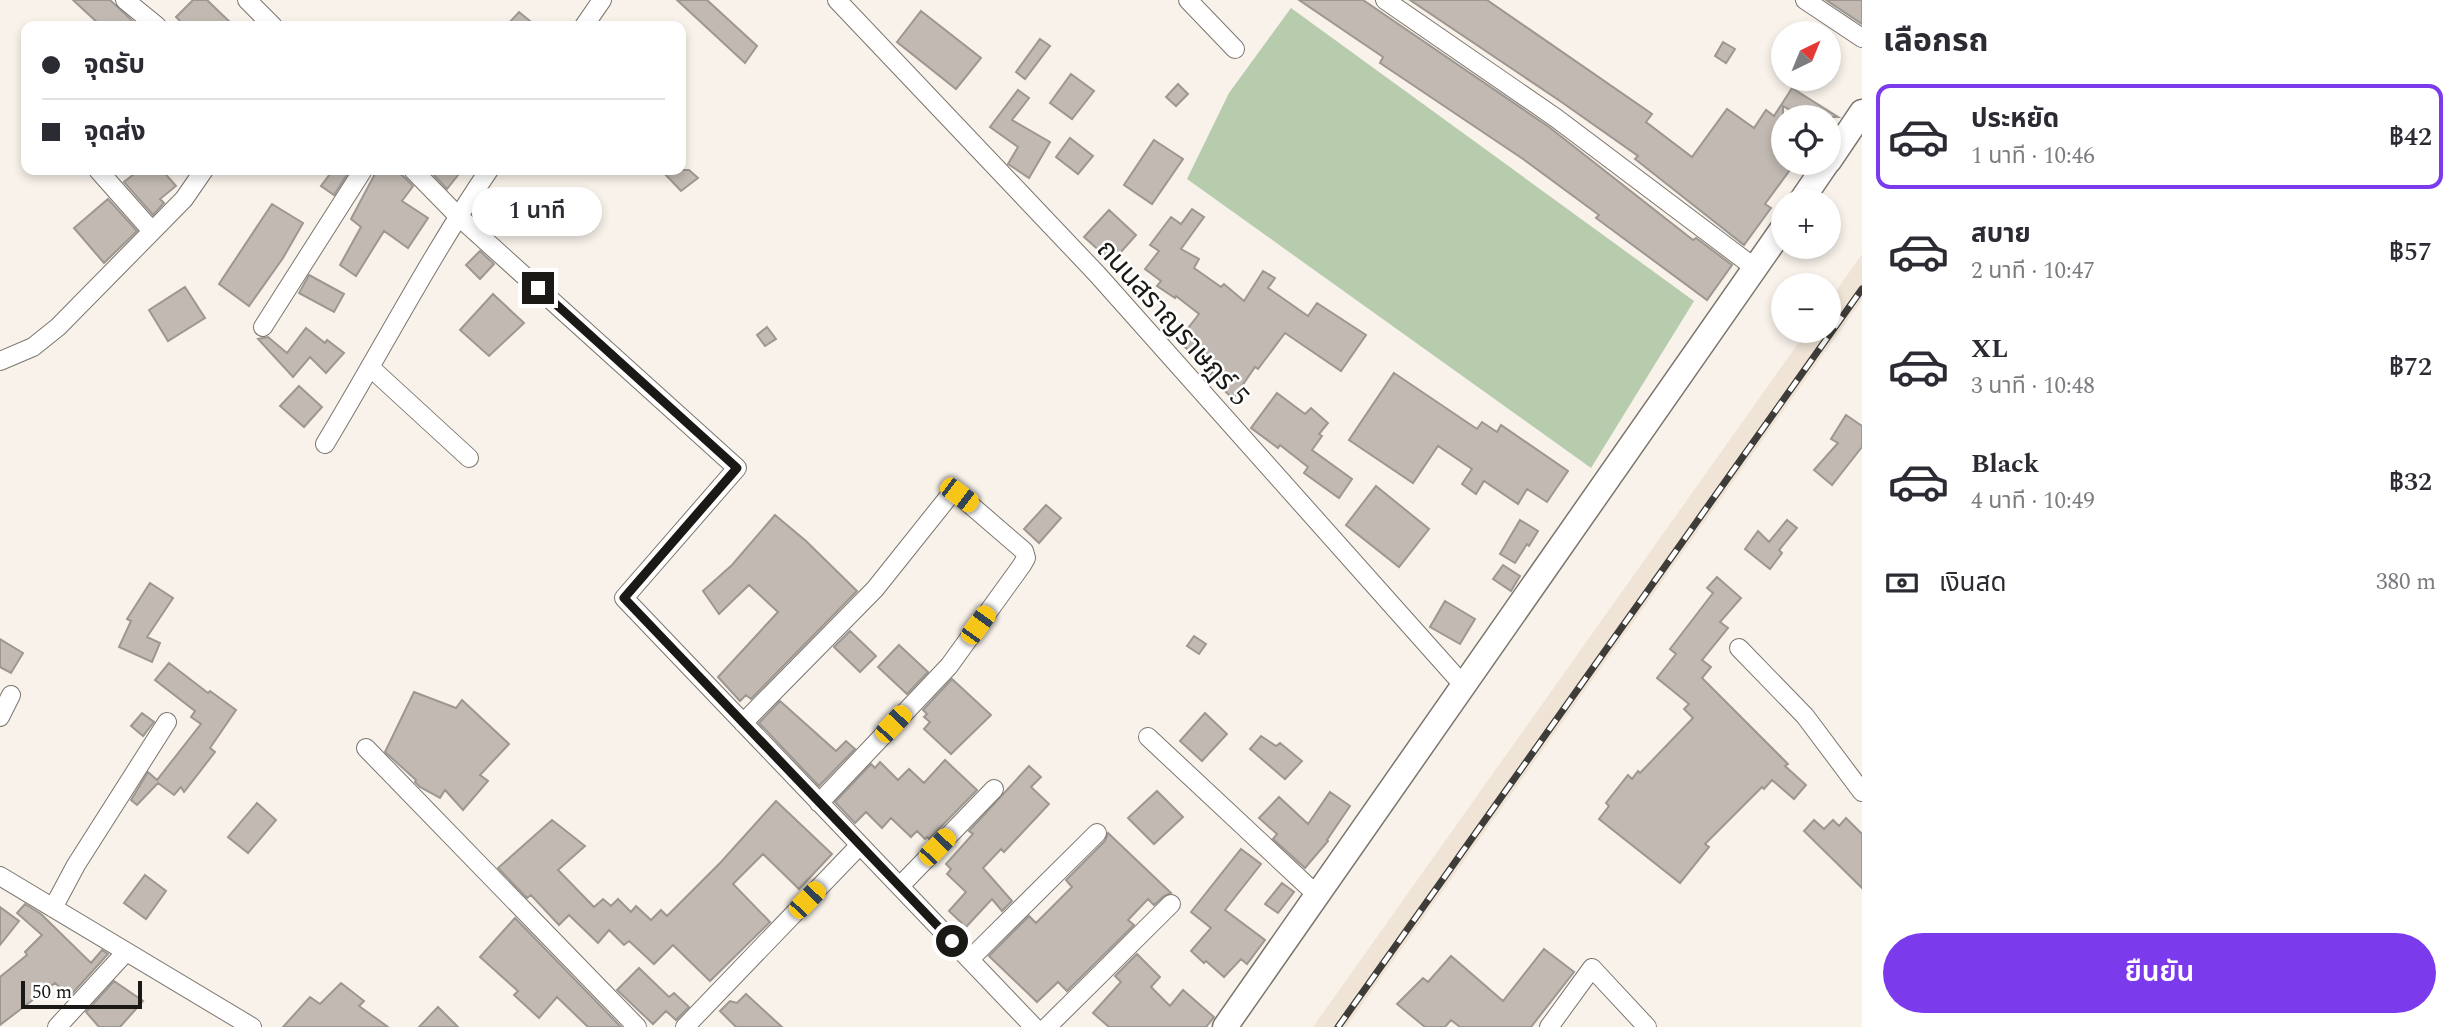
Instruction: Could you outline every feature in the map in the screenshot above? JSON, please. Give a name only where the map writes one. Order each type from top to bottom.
[{"type":"street","points":[[125,0],[151,21]]},
{"type":"street","points":[[247,0],[268,21]]},
{"type":"street","points":[[587,21],[602,0]]},
{"type":"street","name":"ถนนสราญราษฎร์ 5","points":[[837,0],[1097,274],[1464,685]]},
{"type":"street","points":[[1188,0],[1235,49]]},
{"type":"street","points":[[1385,0],[1556,118],[1755,268]]},
{"type":"street","points":[[1805,0],[1862,38]]},
{"type":"street","points":[[1841,143],[1862,112]]},
{"type":"street","points":[[102,175],[152,231]]},
{"type":"street","points":[[0,361],[33,347],[58,327],[184,199],[201,175]]},
{"type":"street","points":[[263,327],[360,175]]},
{"type":"street","points":[[418,175],[458,216],[737,468],[624,598],[1034,1027]]},
{"type":"street","points":[[325,444],[458,216],[486,175]]},
{"type":"street","points":[[1225,1027],[1771,245]]},
{"type":"street","points":[[371,368],[469,458]]},
{"type":"street","points":[[743,723],[875,589],[950,495],[959,495],[1024,551],[1026,558],[1022,565],[949,666],[819,803]]},
{"type":"street","points":[[1739,648],[1805,716],[1862,792]]},
{"type":"street","points":[[0,717],[10,695]]},
{"type":"street","points":[[53,908],[76,865],[167,722]]},
{"type":"street","points":[[1148,737],[1318,895]]},
{"type":"street","points":[[366,748],[637,1027]]},
{"type":"street","points":[[900,886],[994,789]]},
{"type":"street","points":[[970,959],[1097,833]]},
{"type":"street","points":[[685,1027],[860,845]]},
{"type":"street","points":[[0,876],[252,1027]]},
{"type":"street","points":[[1047,1027],[1171,904]]},
{"type":"street","points":[[57,1027],[126,952]]},
{"type":"street","points":[[1549,1027],[1592,968],[1647,1027]]},
{"type":"shaded area","points":[[1862,254],[1862,300],[1841,330],[1841,284]]},
{"type":"shaded area","points":[[1798,343],[1831,343],[1346,1027],[1313,1027]]},
{"type":"green space","points":[[1291,8],[1694,301],[1591,468],[1187,179],[1229,93]]},
{"type":"building","points":[[73,0],[110,0],[133,21],[96,21]]},
{"type":"building","points":[[193,0],[207,0],[229,21],[180,21],[176,17]]},
{"type":"building","points":[[677,0],[707,0],[757,46],[745,63]]},
{"type":"building","points":[[1299,0],[1363,0],[1549,127],[1693,240],[1696,238],[1732,265],[1707,300],[1596,218],[1599,215],[1523,159],[1380,63],[1383,57]]},
{"type":"building","points":[[1410,0],[1487,0],[1652,114],[1646,122],[1692,157],[1727,109],[1754,128],[1766,110],[1771,114],[1771,175],[1786,175],[1776,189],[1771,189],[1771,196],[1765,204],[1771,208],[1744,245],[1635,159],[1638,156]]},
{"type":"building","points":[[1826,0],[1862,0],[1862,24]]},
{"type":"building","points":[[921,11],[981,58],[956,89],[897,42]]},
{"type":"building","points":[[519,12],[530,21],[511,21]]},
{"type":"building","points":[[1040,39],[1050,46],[1025,79],[1016,72]]},
{"type":"building","points":[[1723,42],[1735,49],[1726,63],[1715,56]]},
{"type":"building","points":[[1071,74],[1094,91],[1072,119],[1050,103]]},
{"type":"building","points":[[1178,84],[1188,94],[1176,106],[1166,97]]},
{"type":"building","points":[[1018,90],[1029,98],[1012,120],[1050,142],[1029,178],[1008,164],[1018,147],[990,127]]},
{"type":"building","points":[[1790,91],[1797,91],[1819,105],[1781,105]]},
{"type":"building","points":[[1070,138],[1093,156],[1078,174],[1056,157]]},
{"type":"building","points":[[1154,140],[1183,159],[1152,204],[1124,185]]},
{"type":"building","points":[[686,170],[689,170],[698,178],[681,191],[666,175],[686,175]]},
{"type":"building","points":[[133,175],[166,175],[176,186],[160,199],[164,203],[153,215],[124,182]]},
{"type":"building","points":[[329,175],[347,175],[334,195],[321,186]]},
{"type":"building","points":[[374,175],[404,177],[413,186],[402,201],[428,218],[408,248],[384,231],[356,276],[340,265],[361,227],[351,219]]},
{"type":"building","points":[[434,175],[458,175],[447,189]]},
{"type":"building","points":[[108,199],[137,231],[104,263],[74,228]]},
{"type":"building","points":[[272,204],[303,223],[283,258],[249,306],[219,284]]},
{"type":"building","points":[[1192,209],[1204,217],[1181,249],[1199,259],[1194,268],[1221,287],[1224,284],[1244,301],[1263,271],[1275,278],[1268,288],[1308,316],[1317,303],[1366,335],[1341,371],[1285,333],[1258,369],[1255,367],[1233,399],[1210,376],[1213,371],[1178,341],[1199,314],[1176,296],[1175,298],[1157,286],[1161,281],[1145,269],[1159,251],[1150,245],[1171,217],[1181,224]]},
{"type":"building","points":[[1109,210],[1136,235],[1112,262],[1084,237]]},
{"type":"building","points":[[480,251],[494,264],[480,279],[466,265]]},
{"type":"building","points":[[309,275],[344,294],[334,312],[299,293]]},
{"type":"building","points":[[185,287],[205,318],[168,341],[149,310]]},
{"type":"building","points":[[493,294],[524,323],[489,356],[460,330]]},
{"type":"building","points":[[767,327],[776,339],[765,346],[757,335]]},
{"type":"building","points":[[306,328],[344,353],[326,373],[310,357],[293,377],[258,339],[268,337],[287,353]]},
{"type":"building","points":[[1394,373],[1477,429],[1482,422],[1497,432],[1501,425],[1568,471],[1547,502],[1527,489],[1518,504],[1484,481],[1476,494],[1462,484],[1472,469],[1438,446],[1413,483],[1349,440]]},
{"type":"building","points":[[299,386],[322,407],[304,427],[280,406]]},
{"type":"building","points":[[1277,393],[1305,414],[1311,408],[1328,423],[1319,434],[1322,436],[1312,450],[1352,479],[1339,498],[1304,473],[1308,467],[1280,445],[1278,448],[1251,428]]},
{"type":"building","points":[[1846,415],[1862,426],[1862,447],[1832,485],[1814,470],[1838,443],[1831,439]]},
{"type":"building","points":[[1376,486],[1429,529],[1399,567],[1346,525]]},
{"type":"building","points":[[1046,505],[1061,518],[1039,543],[1024,529]]},
{"type":"building","points":[[775,515],[857,591],[751,699],[746,695],[740,701],[718,677],[778,612],[749,585],[719,614],[703,591],[732,565]]},
{"type":"building","points":[[1520,520],[1538,531],[1515,563],[1500,554]]},
{"type":"building","points":[[1787,520],[1797,528],[1779,550],[1782,553],[1770,569],[1745,549],[1758,531],[1769,542]]},
{"type":"building","points":[[1503,565],[1520,576],[1511,591],[1493,579]]},
{"type":"building","points":[[1717,577],[1741,598],[1720,622],[1728,628],[1702,660],[1711,667],[1702,678],[1806,785],[1794,799],[1772,780],[1764,789],[1762,787],[1705,844],[1709,847],[1680,883],[1599,819],[1609,806],[1606,803],[1628,775],[1632,779],[1638,771],[1640,773],[1693,718],[1684,709],[1689,704],[1657,678],[1676,654],[1670,649],[1713,593],[1707,588]]},
{"type":"building","points":[[150,583],[173,598],[147,637],[160,643],[152,662],[119,647],[131,621],[127,619]]},
{"type":"building","points":[[1445,601],[1475,619],[1460,644],[1430,627]]},
{"type":"building","points":[[850,631],[876,656],[860,672],[834,647]]},
{"type":"building","points":[[1194,636],[1206,644],[1199,654],[1187,646]]},
{"type":"building","points":[[0,639],[23,653],[11,673],[0,667]]},
{"type":"building","points":[[899,645],[928,672],[907,694],[878,667]]},
{"type":"building","points":[[169,663],[208,693],[210,691],[236,710],[210,748],[215,752],[184,792],[181,787],[174,795],[158,783],[137,805],[131,800],[148,772],[157,780],[201,724],[191,717],[195,711],[155,680]]},
{"type":"building","points":[[952,679],[991,715],[951,754],[924,729],[930,722],[924,717],[927,714],[923,710]]},
{"type":"building","points":[[414,692],[456,708],[462,700],[509,744],[480,775],[488,781],[463,810],[445,790],[440,798],[420,787],[416,780],[385,752]]},
{"type":"building","points":[[780,701],[836,751],[846,741],[855,749],[819,786],[759,723]]},
{"type":"building","points":[[142,713],[154,722],[143,736],[131,726]]},
{"type":"building","points":[[1205,713],[1227,734],[1202,761],[1180,741]]},
{"type":"building","points":[[1261,736],[1276,746],[1280,743],[1302,761],[1285,779],[1250,749]]},
{"type":"building","points":[[945,760],[977,790],[929,839],[925,839],[917,831],[911,837],[891,818],[882,828],[866,812],[855,823],[835,802],[871,764],[875,768],[880,762],[898,780],[909,769],[924,783]]},
{"type":"building","points":[[1029,766],[1041,777],[1031,787],[1049,804],[1004,852],[1001,849],[983,868],[1012,901],[1002,911],[992,899],[966,927],[949,911],[966,892],[947,874],[951,869],[946,864],[973,834],[969,831]]},
{"type":"building","points":[[1157,791],[1183,817],[1154,844],[1128,818]]},
{"type":"building","points":[[1330,792],[1350,806],[1328,841],[1305,868],[1273,839],[1277,834],[1259,818],[1279,797],[1308,824]]},
{"type":"building","points":[[776,801],[832,854],[799,889],[763,854],[733,884],[770,922],[710,981],[673,945],[654,964],[629,941],[624,945],[609,930],[598,943],[569,915],[559,925],[531,895],[527,898],[498,868],[552,820],[585,846],[558,870],[594,907],[603,899],[611,906],[618,899],[631,912],[636,906],[651,920],[661,910],[667,916]]},
{"type":"building","points":[[257,803],[276,820],[248,853],[228,837]]},
{"type":"building","points":[[1846,818],[1862,834],[1862,888],[1804,831],[1814,820],[1824,829],[1833,820],[1839,826]]},
{"type":"building","points":[[1108,833],[1171,893],[1154,905],[1148,899],[1128,920],[1134,925],[1067,991],[1058,982],[1037,1002],[989,956],[1029,916],[1036,923],[1072,887],[1066,880],[1105,841]]},
{"type":"building","points":[[1241,849],[1261,864],[1225,910],[1265,940],[1247,964],[1241,959],[1224,977],[1191,951],[1211,928],[1191,912]]},
{"type":"building","points":[[145,875],[166,891],[146,919],[124,903]]},
{"type":"building","points":[[1282,883],[1294,892],[1278,913],[1265,904]]},
{"type":"building","points":[[25,904],[41,914],[91,963],[102,950],[108,954],[70,996],[55,983],[0,1025],[0,977],[27,955],[25,952],[42,935],[17,913]]},
{"type":"building","points":[[0,907],[19,921],[0,945]]},
{"type":"building","points":[[515,918],[621,1027],[588,1027],[557,997],[539,1018],[514,995],[518,991],[480,957]]},
{"type":"building","points":[[1544,949],[1574,972],[1531,1027],[1460,1027],[1451,1020],[1445,1027],[1425,1027],[1397,1004],[1423,978],[1428,982],[1451,956],[1503,1001]]},
{"type":"building","points":[[1137,954],[1160,977],[1151,987],[1170,1006],[1183,990],[1214,1017],[1206,1027],[1109,1027],[1093,1013],[1121,982],[1115,976]]},
{"type":"building","points":[[639,968],[669,997],[674,993],[689,1007],[676,1020],[666,1011],[653,1024],[617,990]]},
{"type":"building","points":[[114,981],[143,1001],[120,1027],[99,1027],[86,1012]]},
{"type":"building","points":[[341,983],[364,1001],[359,1006],[388,1027],[283,1027],[310,997],[320,1004]]},
{"type":"building","points":[[746,994],[782,1027],[736,1027],[720,1011],[730,1001],[737,1003]]},
{"type":"building","points":[[438,1007],[458,1027],[419,1027]]},
{"type":"railway","points":[[1338,1027],[1862,289]]},
{"type":"route","points":[[538,288],[737,468],[624,598],[952,941]]}]
